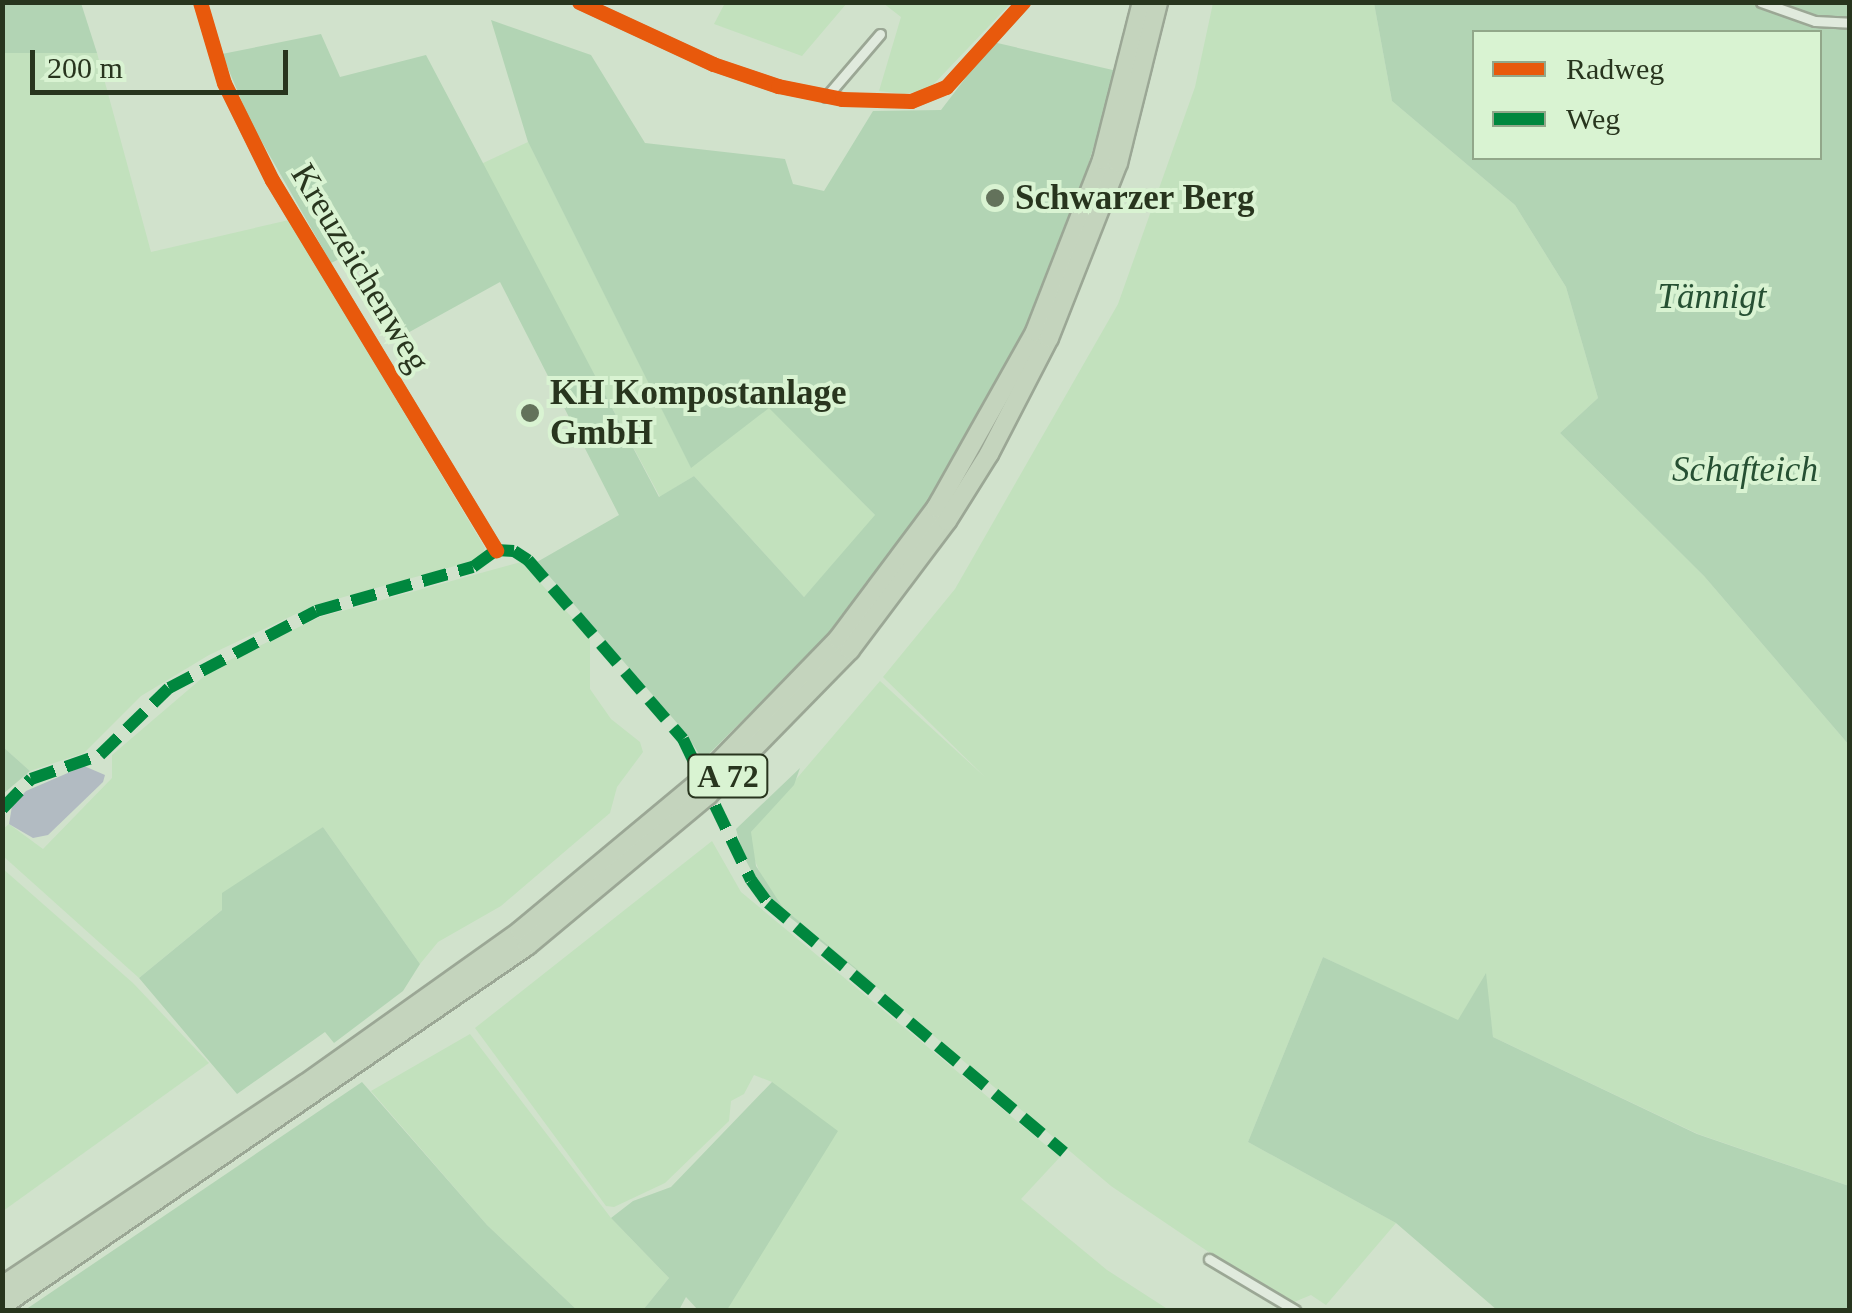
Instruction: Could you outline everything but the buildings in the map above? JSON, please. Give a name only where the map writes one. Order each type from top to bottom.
[{"type":"highway","name":"A 72","points":[[2,1286],[368,1040],[520,931],[700,782],[838,639],[936,508],[1035,332],[1096,177],[1142,2]]},
{"type":"highway","name":"A 72","points":[[2,1306],[527,946],[708,795],[850,650],[947,521],[989,454],[1050,338],[1118,162],[1158,2]]},
{"type":"street","name":"Kreuzeichenweg","points":[[200,2],[224,83],[272,180],[496,550]]},
{"type":"street","points":[[579,2],[733,72],[826,96],[911,101],[946,88],[1024,2]]},
{"type":"street","points":[[1761,2],[1816,21],[1850,23]]},
{"type":"street","points":[[826,96],[880,34]]},
{"type":"street","points":[[1209,1259],[1295,1310]]},
{"type":"green space","points":[[725,2],[847,3],[802,56],[714,24]]},
{"type":"green space","points":[[2,3],[81,3],[97,53],[3,53]]},
{"type":"green space","points":[[883,3],[1011,3],[929,89],[904,94],[879,91],[901,17]]},
{"type":"green space","points":[[1213,3],[1374,3],[1392,101],[1515,205],[1566,287],[1598,398],[1560,433],[1704,576],[1849,745],[1849,1186],[1698,1134],[1493,1037],[1485,975],[1458,1021],[1323,957],[1248,1142],[1396,1223],[1326,1305],[1311,1295],[1287,1305],[1111,1186],[783,908],[766,887],[750,849],[751,832],[880,681],[985,777],[883,677],[955,589],[1118,304],[1195,87]]},
{"type":"green space","name":"Tännigt","points":[[1374,3],[1849,3],[1849,745],[1704,576],[1560,433],[1598,398],[1566,287],[1515,205],[1392,101]]},
{"type":"green space","points":[[491,20],[591,55],[645,143],[785,159],[793,184],[824,191],[873,111],[941,110],[993,42],[1117,71],[1073,214],[1046,282],[996,389],[930,500],[825,637],[703,760],[684,731],[537,562],[619,515],[500,282],[404,335],[356,251],[331,263],[250,121],[222,54],[321,34],[340,77],[426,55],[659,497],[694,476],[804,597],[875,515],[769,408],[691,468],[528,142]]},
{"type":"green space","points":[[2,53],[97,53],[151,252],[289,220],[485,548],[480,559],[315,605],[209,655],[141,696],[84,753],[30,771],[2,746]]},
{"type":"green space","points":[[528,142],[691,467],[769,407],[876,516],[804,597],[694,476],[660,497],[481,164]]},
{"type":"green space","points":[[521,562],[590,637],[590,689],[611,719],[640,742],[643,752],[617,787],[610,813],[501,906],[438,942],[420,964],[323,827],[139,978],[3,856],[3,829],[9,824],[43,849],[112,778],[112,755],[215,667],[320,617]]},
{"type":"green space","points":[[2,746],[30,771],[3,794],[2,794]]},
{"type":"green space","points":[[800,768],[794,785],[751,832],[756,866],[783,908],[881,989],[778,908],[761,889],[743,855],[736,829]]},
{"type":"green space","points":[[323,827],[420,964],[403,991],[334,1043],[325,1032],[237,1094],[139,978],[222,910],[222,893]]},
{"type":"green space","points":[[712,841],[741,892],[1060,1157],[1021,1199],[1107,1270],[1169,1310],[727,1310],[772,1082],[754,1075],[744,1094],[731,1101],[729,1121],[665,1183],[614,1207],[606,1206],[475,1028]]},
{"type":"green space","points":[[2,868],[133,983],[209,1063],[3,1211]]},
{"type":"green space","points":[[1323,957],[1458,1020],[1486,973],[1493,1037],[1697,1134],[1849,1186],[1849,1310],[1497,1310],[1396,1223],[1248,1142]]},
{"type":"green space","points":[[470,1034],[611,1218],[669,1278],[643,1310],[577,1310],[487,1225],[371,1091]]},
{"type":"green space","points":[[362,1082],[487,1225],[577,1310],[25,1310]]},
{"type":"green space","points":[[772,1082],[838,1131],[727,1310],[698,1310],[686,1297],[679,1310],[643,1310],[669,1278],[611,1218],[633,1201],[671,1187]]},
{"type":"shaded area","points":[[84,766],[105,775],[103,782],[48,835],[33,838],[9,824],[12,806],[26,791]]},
{"type":"marked path","points":[[2,809],[31,779],[100,755],[169,688],[316,611],[473,567],[496,550],[514,551],[528,560],[683,739],[751,880],[768,903],[1064,1152]]},
{"type":"cycle path","points":[[200,2],[224,83],[272,180],[496,550]]},
{"type":"cycle path","points":[[579,2],[713,64],[778,86],[842,99],[911,101],[946,87],[1023,2]]},
{"type":"place","name":"Schwarzer Berg","points":[[995,198]]},
{"type":"place","name":"KH Kompostanlage GmbH","points":[[530,413]]},
{"type":"park label","name":"Schafteich","points":[[1745,470]]}]
